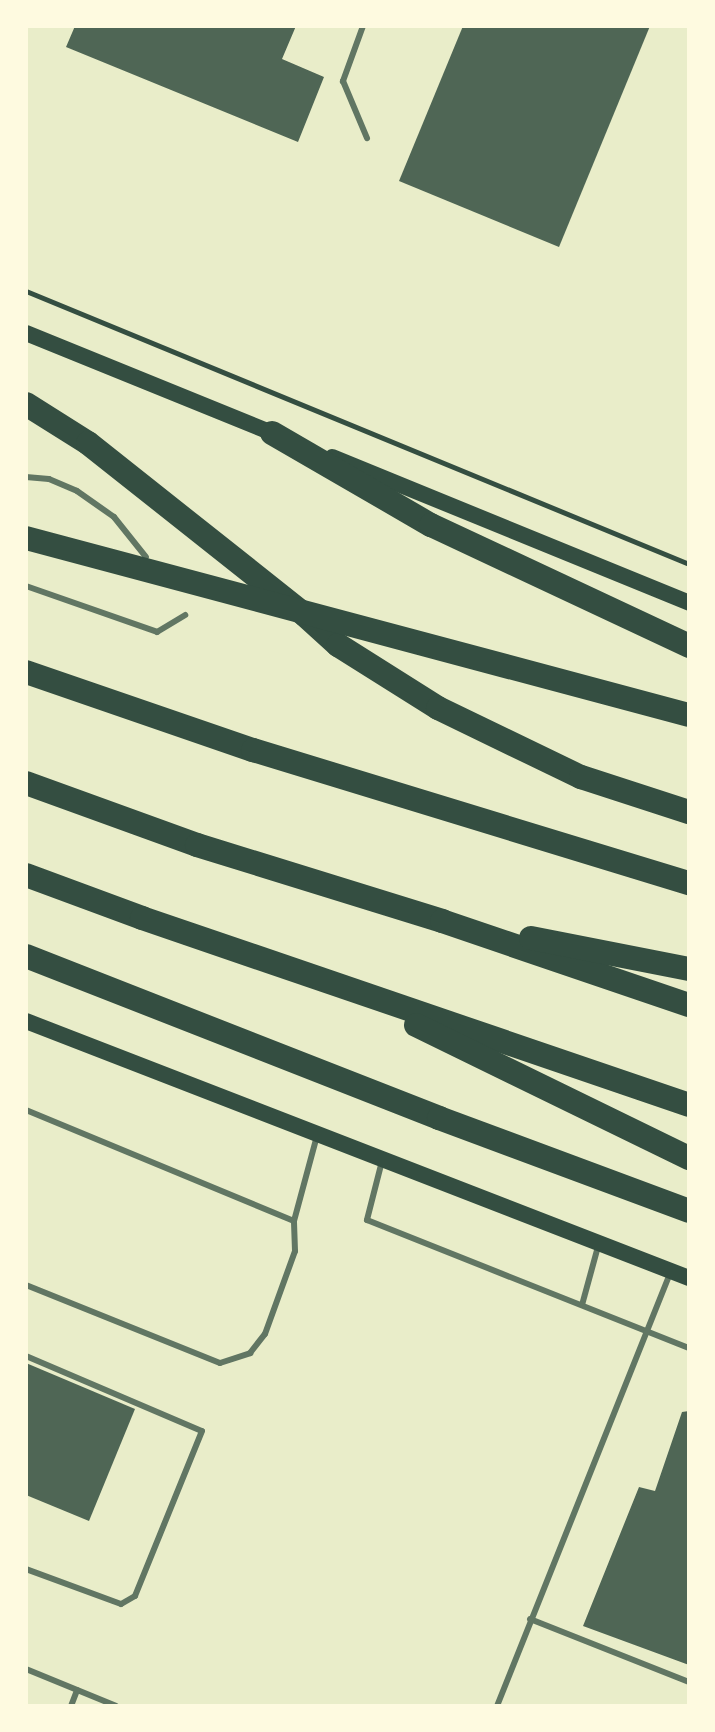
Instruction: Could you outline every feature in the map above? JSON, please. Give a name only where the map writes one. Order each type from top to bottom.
[{"type":"highway","points":[[26,404],[99,452],[305,615],[338,645],[438,708],[511,746],[581,777],[689,812]]},
{"type":"highway","points":[[272,433],[431,525],[689,646]]},
{"type":"highway","points":[[26,538],[689,715]]},
{"type":"highway","points":[[26,672],[253,750],[689,883]]},
{"type":"highway","points":[[26,783],[197,845],[442,921],[689,1005]]},
{"type":"highway","points":[[26,875],[689,1105]]},
{"type":"highway","points":[[442,921],[689,969]]},
{"type":"highway","points":[[26,956],[439,1118],[689,1211]]},
{"type":"highway","points":[[309,974],[689,1158]]},
{"type":"main road","points":[[26,333],[689,603]]},
{"type":"main road","points":[[26,1021],[689,1278]]},
{"type":"lane","points":[[363,26],[343,81],[367,138]]},
{"type":"lane","points":[[26,477],[49,479],[77,491],[114,517],[146,557]]},
{"type":"lane","points":[[26,586],[157,632],[185,615]]},
{"type":"lane","points":[[26,1110],[294,1221]]},
{"type":"lane","points":[[26,1285],[220,1363],[250,1353],[265,1334],[295,1251],[294,1221],[317,1136]]},
{"type":"lane","points":[[382,1161],[367,1220],[689,1348]]},
{"type":"lane","points":[[582,1305],[599,1243]]},
{"type":"lane","points":[[497,1706],[671,1270]]},
{"type":"lane","points":[[26,1356],[202,1431],[135,1596],[121,1604],[26,1569]]},
{"type":"lane","points":[[530,1619],[689,1682]]},
{"type":"lane","points":[[26,1669],[116,1706]]},
{"type":"lane","points":[[71,1706],[77,1690]]},
{"type":"path","points":[[26,291],[689,564]]},
{"type":"building","points":[[75,26],[296,26],[282,59],[324,77],[298,142],[66,47]]},
{"type":"building","points":[[463,26],[650,26],[559,247],[399,181]]},
{"type":"building","points":[[26,1363],[135,1409],[89,1521],[26,1495]]},
{"type":"building","points":[[689,1411],[689,1665],[583,1626],[639,1487],[655,1491],[682,1412]]}]
